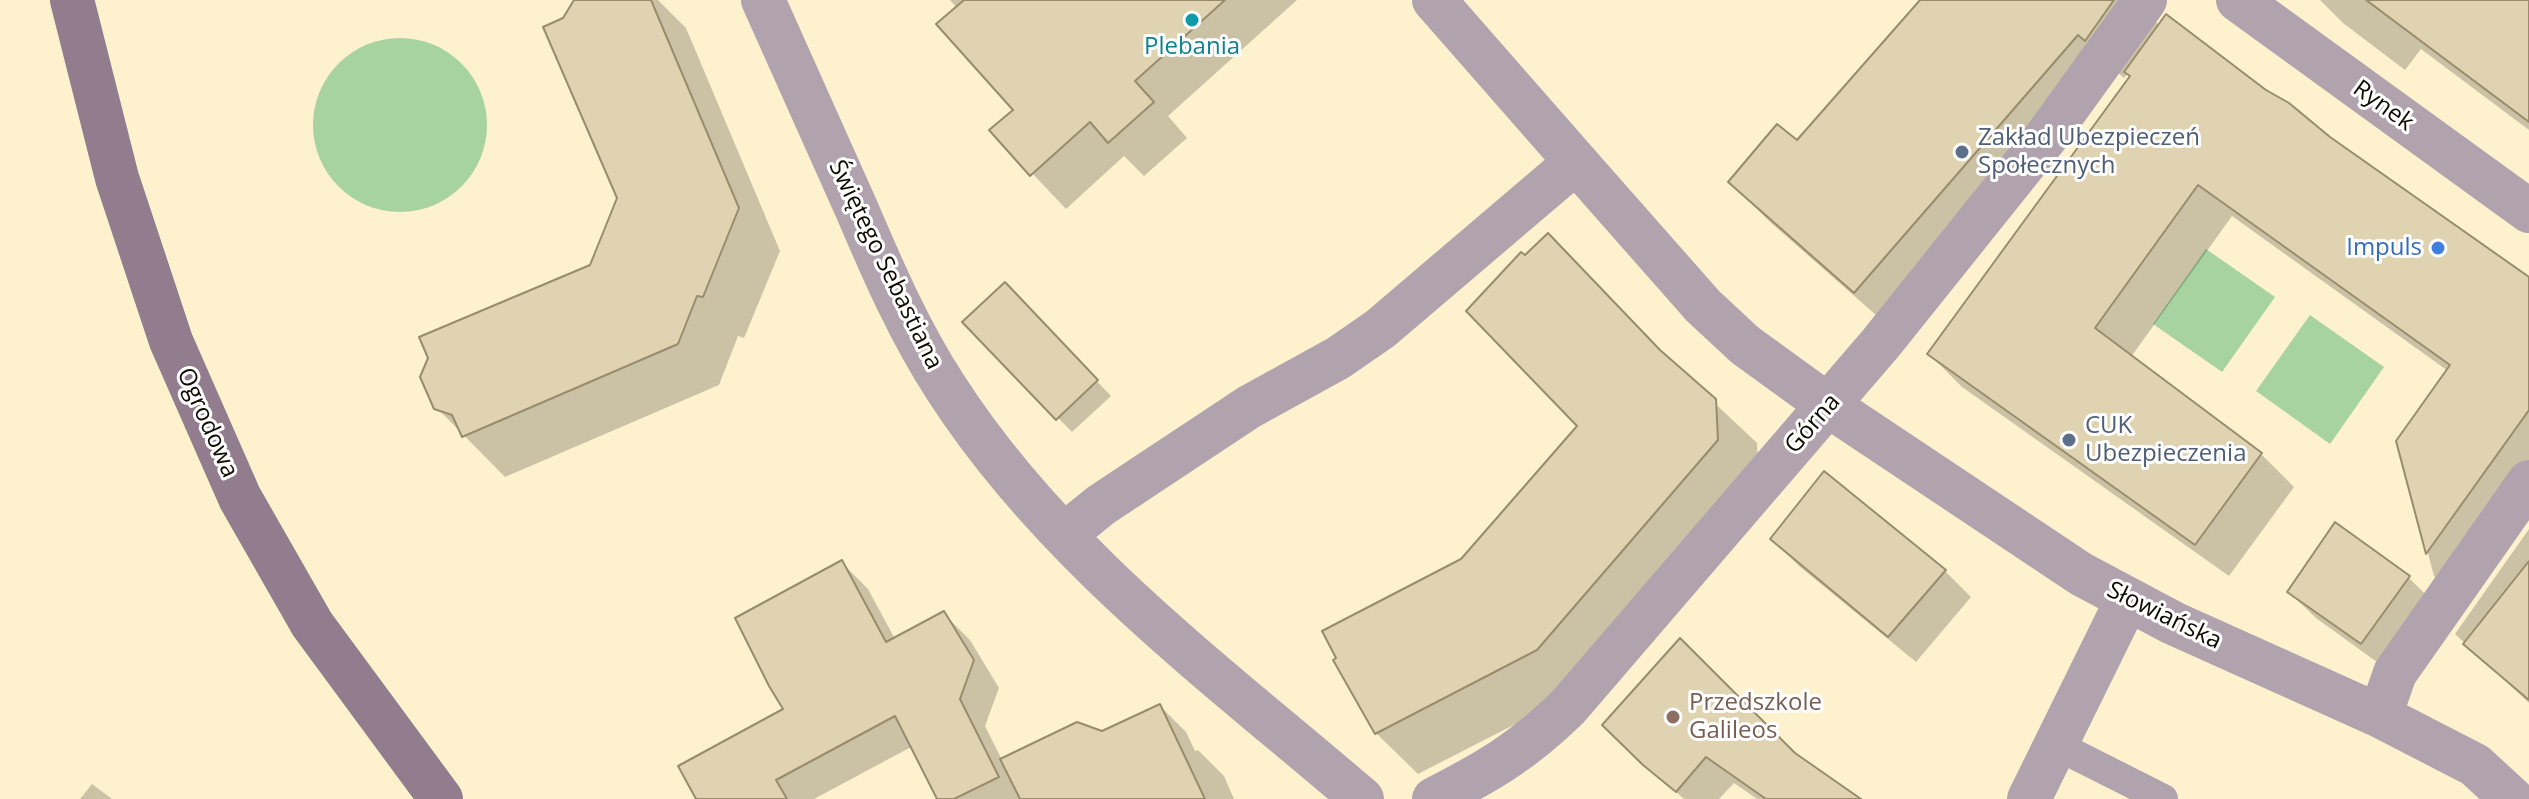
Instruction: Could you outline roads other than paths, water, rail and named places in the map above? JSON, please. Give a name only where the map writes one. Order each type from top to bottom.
[{"type":"street","name":"Ogrodowa","points":[[72,0],[117,178],[171,341],[240,498],[312,624],[441,799]]},
{"type":"street","name":"Świętego Sebastiana","points":[[763,0],[894,295],[945,388],[998,461],[1122,595],[1362,799]]},
{"type":"street","name":"Słowiańska","points":[[1434,0],[1703,306],[1745,345],[1829,406],[2081,574],[2127,600],[2380,716],[2475,765],[2512,799]]},
{"type":"street","name":"Górna","points":[[1434,799],[1514,754],[1537,738],[1568,707],[1829,406],[2046,137],[2145,0]]},
{"type":"street","name":"Rynek","points":[[2238,0],[2529,211]]},
{"type":"street","points":[[1064,535],[1101,505],[1236,415],[1338,358],[1380,329],[1576,162]]},
{"type":"street","points":[[2380,716],[2395,673],[2529,482]]},
{"type":"street","points":[[2029,799],[2127,600]]},
{"type":"lane","points":[[2056,745],[2163,799]]},
{"type":"place","name":"Plebania","points":[[1192,20]]},
{"type":"place","name":"Zakład Ubezpieczeń Społecznych","points":[[1962,152]]},
{"type":"place","name":"Impuls","points":[[2438,248]]},
{"type":"place","name":"CUK Ubezpieczenia","points":[[2069,440]]},
{"type":"place","name":"Przedszkole Galileos","points":[[1673,717]]}]
